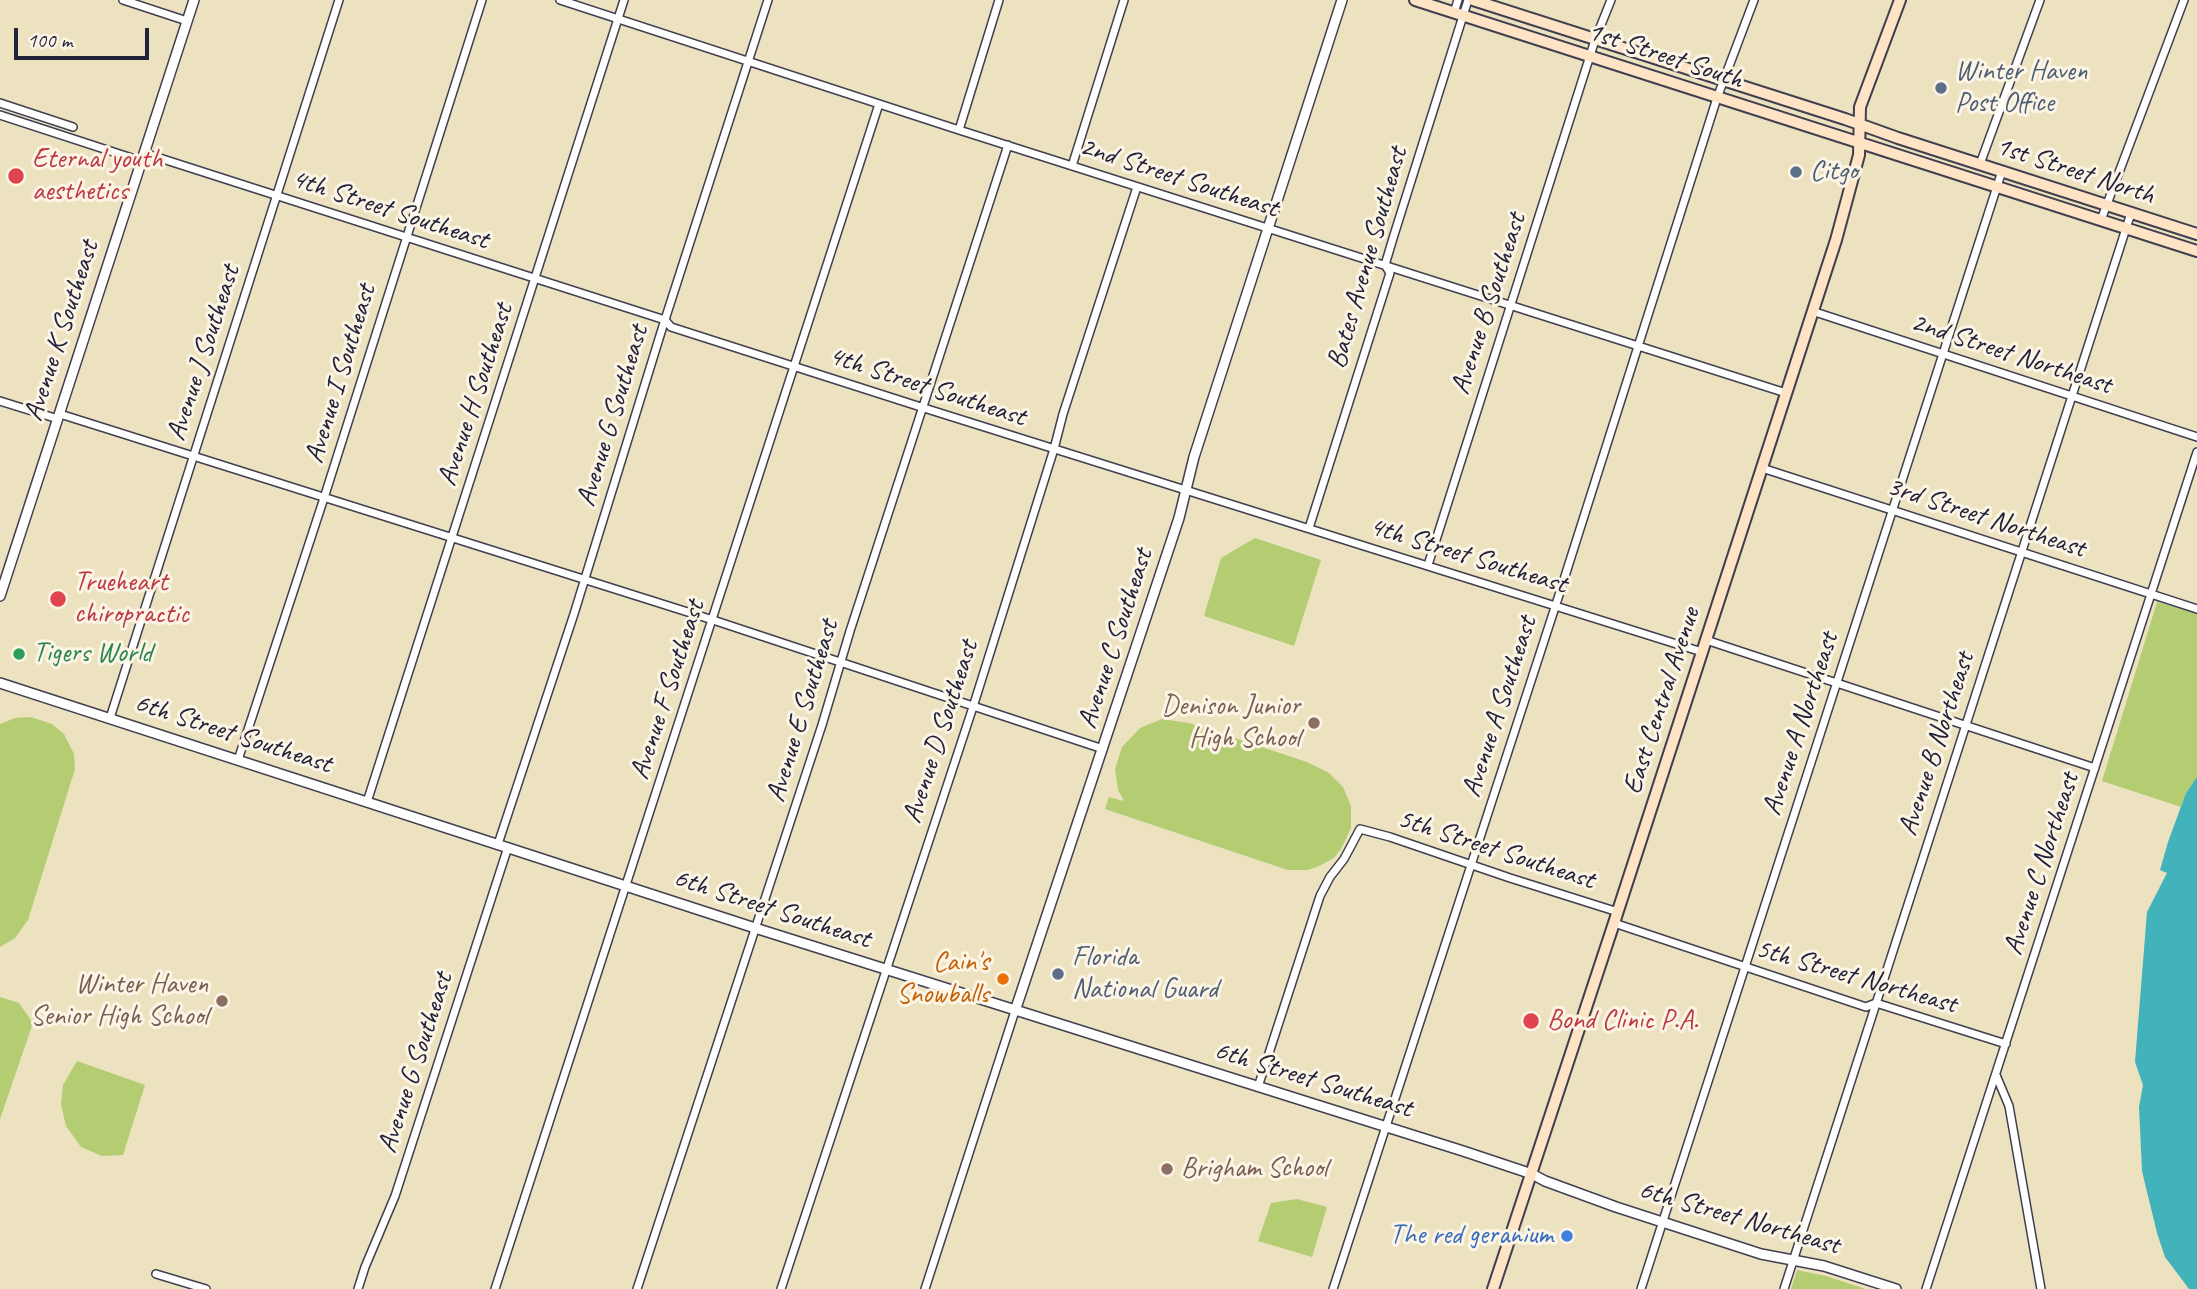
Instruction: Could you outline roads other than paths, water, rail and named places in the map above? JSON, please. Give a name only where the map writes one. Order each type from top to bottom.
[{"type":"main road","name":"1st Street South","points":[[1415,0],[1861,143]]},
{"type":"main road","name":"1st Street South","points":[[1471,0],[1860,124]]},
{"type":"main road","name":"East Central Avenue","points":[[1493,1289],[1812,311],[1853,180],[1861,143],[1860,107],[1900,0]]},
{"type":"main road","name":"1st Street North","points":[[1860,124],[2197,234]]},
{"type":"main road","name":"1st Street North","points":[[1861,143],[2197,251]]},
{"type":"street","points":[[122,0],[187,21]]},
{"type":"street","name":"Avenue K Southeast","points":[[0,596],[194,0]]},
{"type":"street","name":"Avenue J Southeast","points":[[110,718],[339,0]]},
{"type":"street","name":"Avenue I Southeast","points":[[238,760],[482,0]]},
{"type":"street","name":"2nd Street Southeast","points":[[560,0],[1786,393]]},
{"type":"street","name":"Avenue H Southeast","points":[[367,802],[448,537],[624,0]]},
{"type":"street","name":"Avenue G Southeast","points":[[358,1289],[395,1196],[584,579],[768,0]]},
{"type":"street","points":[[959,130],[999,0]]},
{"type":"street","points":[[1072,166],[1124,0]]},
{"type":"street","name":"Avenue C Southeast","points":[[925,1289],[1014,1011],[1179,518],[1185,490],[1342,0]]},
{"type":"street","points":[[1458,0],[1458,14]]},
{"type":"street","name":"Bates Avenue Southeast","points":[[1309,528],[1390,273],[1385,265],[1458,14],[1471,0]]},
{"type":"street","name":"Avenue B Southeast","points":[[1428,565],[1595,40],[1611,0]]},
{"type":"street","name":"Avenue A Southeast","points":[[1333,1289],[1717,98],[1754,0]]},
{"type":"street","points":[[1980,164],[2040,0]]},
{"type":"street","points":[[2101,219],[2184,0]]},
{"type":"street","points":[[0,103],[73,127]]},
{"type":"street","name":"Avenue F Southeast","points":[[495,1289],[879,104]]},
{"type":"street","name":"4th Street Southeast","points":[[0,115],[277,195],[665,320],[671,327],[1702,652]]},
{"type":"street","name":"Avenue E Southeast","points":[[637,1289],[842,663],[1007,145]]},
{"type":"street","name":"Avenue A Northeast","points":[[1641,1289],[2002,172]]},
{"type":"street","name":"Avenue D Southeast","points":[[781,1289],[973,707],[1137,187]]},
{"type":"street","name":"Avenue B Northeast","points":[[1784,1289],[2131,213]]},
{"type":"street","name":"2nd Street Northeast","points":[[1812,311],[2197,437]]},
{"type":"street","points":[[0,401],[193,457],[584,579],[1103,749]]},
{"type":"street","name":"Avenue C Northeast","points":[[1926,1289],[2197,452]]},
{"type":"street","name":"3rd Street Northeast","points":[[1762,468],[2197,608]]},
{"type":"street","points":[[1706,640],[2095,768]]},
{"type":"street","name":"6th Street Southeast","points":[[0,683],[885,970],[1532,1174]]},
{"type":"street","name":"5th Street Southeast","points":[[1258,1087],[1320,896],[1360,829],[1390,837],[1616,917]]},
{"type":"street","name":"5th Street Northeast","points":[[1616,917],[1745,967],[1866,1007],[1876,1003],[2006,1044]]},
{"type":"street","points":[[1996,1074],[2010,1114],[2041,1289]]},
{"type":"street","name":"6th Street Northeast","points":[[1532,1174],[1662,1222],[1761,1254],[1824,1265],[1896,1289]]},
{"type":"street","points":[[156,1274],[206,1289]]},
{"type":"water","points":[[2197,777],[2197,1289],[2189,1289],[2165,1257],[2142,1171],[2139,1107],[2143,1085],[2135,1062],[2147,912],[2167,873],[2160,870],[2168,842],[2186,793]]},
{"type":"place","name":"Winter Haven Post Office","points":[[1941,88]]},
{"type":"place","name":"Citgo","points":[[1796,172]]},
{"type":"place","name":"Eternal youth aesthetics","points":[[16,176]]},
{"type":"place","name":"Trueheart chiropractic","points":[[58,599]]},
{"type":"place","name":"Tigers World","points":[[19,654]]},
{"type":"place","name":"Denison Junior High School","points":[[1314,723]]},
{"type":"place","name":"Florida National Guard","points":[[1058,974]]},
{"type":"place","name":"Cain's Snowballs","points":[[1003,979]]},
{"type":"place","name":"Winter Haven Senior High School","points":[[222,1001]]},
{"type":"place","name":"Bond Clinic P.A.","points":[[1531,1021]]},
{"type":"place","name":"Brigham School","points":[[1167,1169]]},
{"type":"place","name":"The red geranium","points":[[1567,1236]]}]
